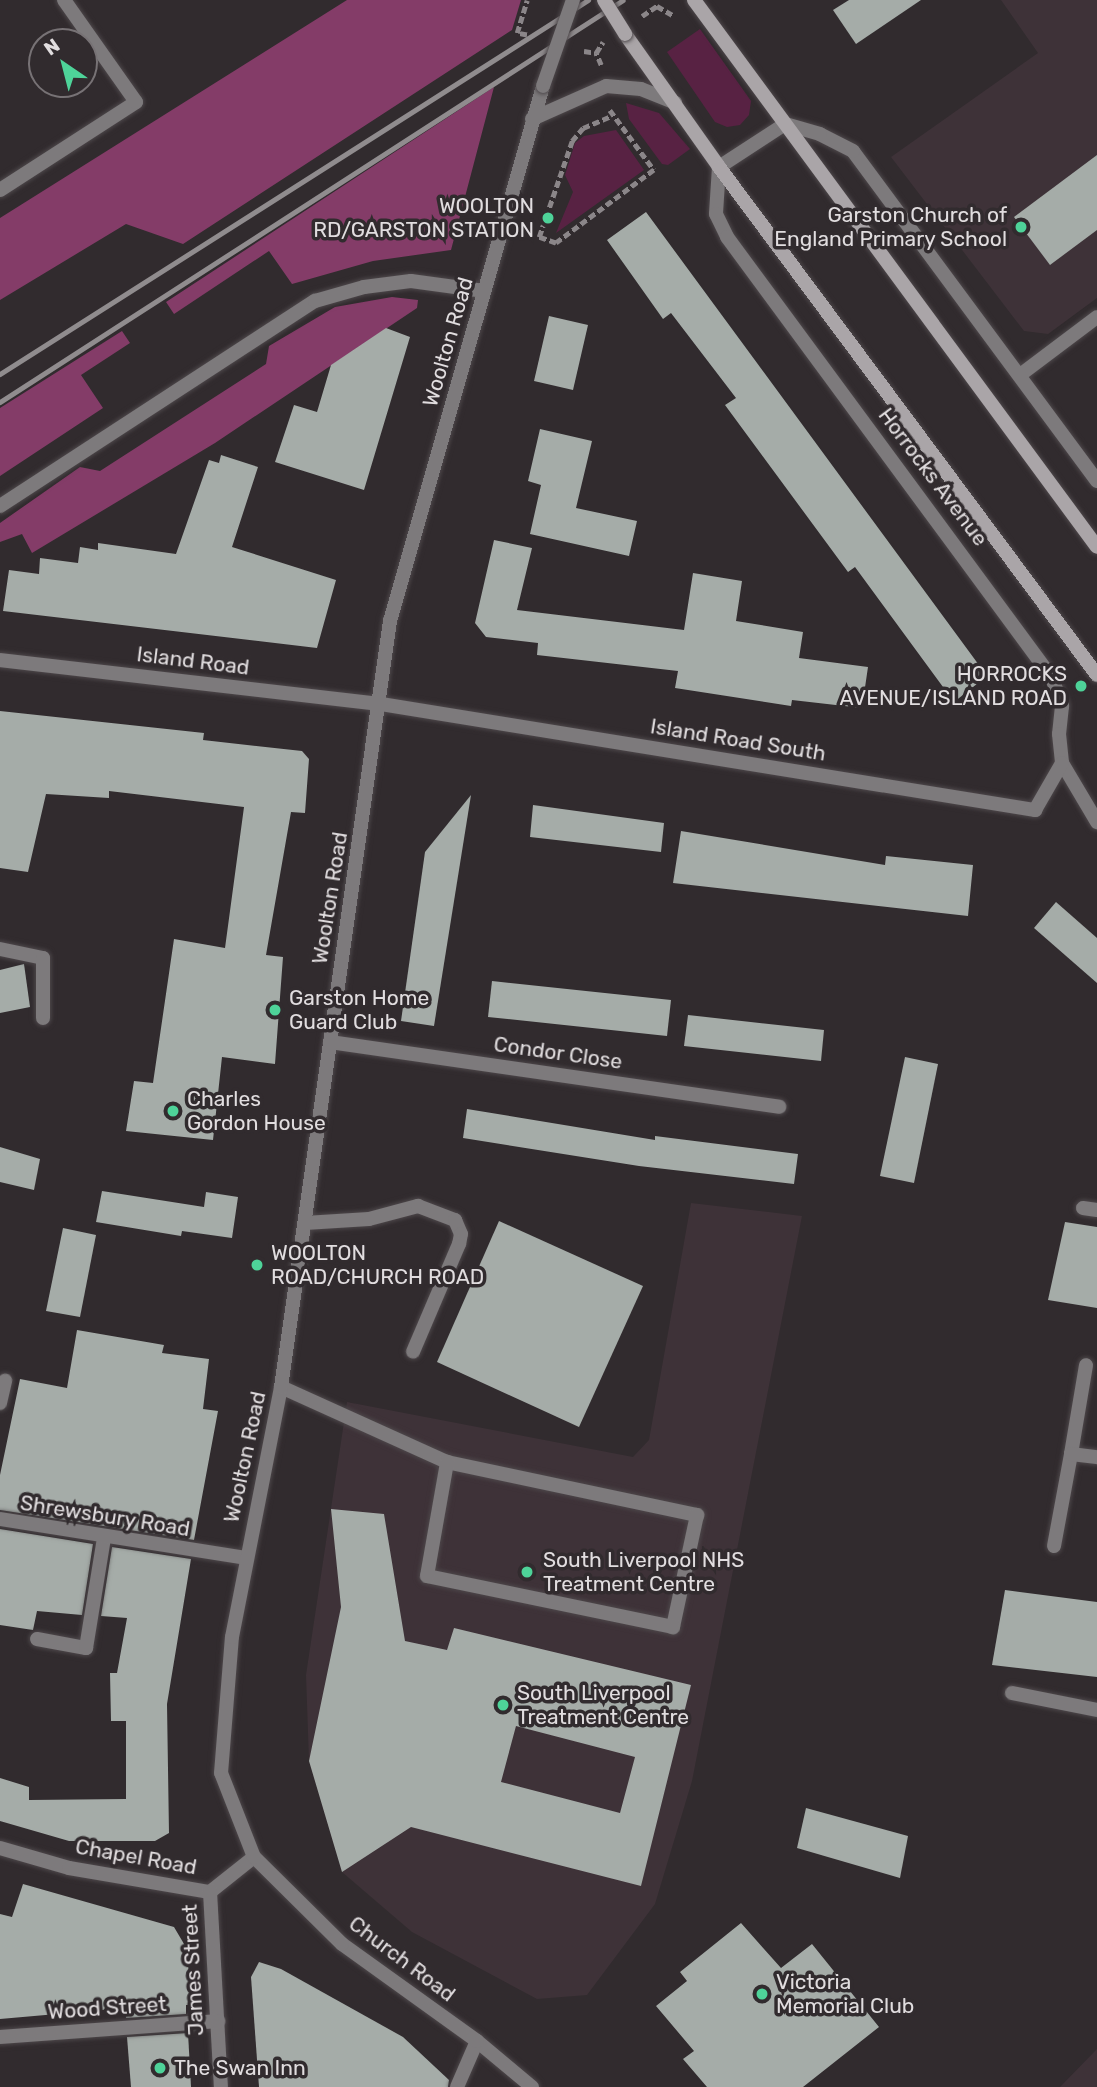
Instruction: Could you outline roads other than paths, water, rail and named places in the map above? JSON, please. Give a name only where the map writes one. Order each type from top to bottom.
[{"type":"main road","name":"Horrocks Avenue","points":[[604,0],[719,167],[1097,675]]},
{"type":"main road","points":[[694,0],[1097,547]]},
{"type":"street","points":[[0,190],[136,102],[64,0]]},
{"type":"street","name":"Woolton Road","points":[[254,1857],[221,1773],[232,1636],[245,1558],[281,1388],[381,704],[390,621],[531,119],[573,0]]},
{"type":"street","points":[[531,119],[606,86],[641,89],[675,103]]},
{"type":"street","points":[[719,167],[785,124],[820,134],[853,151],[1097,481]]},
{"type":"street","name":"Horrocks Avenue","points":[[719,167],[716,214],[727,237],[1052,678],[1062,706],[1059,734],[1062,764],[1097,822]]},
{"type":"street","points":[[0,506],[315,301],[364,287],[411,281],[484,291]]},
{"type":"street","points":[[1020,375],[1097,317]]},
{"type":"street","name":"Island Road","points":[[0,660],[381,704]]},
{"type":"street","name":"Island Road South","points":[[381,704],[1035,810],[1062,764]]},
{"type":"street","points":[[0,950],[43,958],[43,1018]]},
{"type":"street","name":"Condor Close","points":[[330,1042],[779,1107]]},
{"type":"street","points":[[305,1223],[369,1219],[418,1206],[456,1220],[459,1244],[413,1352]]},
{"type":"street","points":[[1054,1546],[1086,1365]]},
{"type":"street","points":[[0,1403],[5,1381]]},
{"type":"street","points":[[281,1388],[447,1462],[697,1515],[673,1627],[427,1576],[447,1462]]},
{"type":"street","points":[[1071,1454],[1097,1457]]},
{"type":"street","name":"Shrewsbury Road","points":[[0,1520],[245,1558]]},
{"type":"street","points":[[37,1639],[86,1648],[104,1538]]},
{"type":"street","points":[[1012,1693],[1097,1710]]},
{"type":"street","name":"Chapel Road","points":[[0,1848],[69,1868],[210,1892],[254,1857]]},
{"type":"street","name":"Church Road","points":[[254,1857],[342,1944],[477,2041],[532,2087]]},
{"type":"street","name":"James Street","points":[[210,1892],[221,2087]]},
{"type":"street","name":"Wood Street","points":[[0,2036],[218,2021]]},
{"type":"street","points":[[457,2087],[477,2041]]},
{"type":"railway","points":[[0,374],[588,0]]},
{"type":"railway","points":[[0,402],[623,0]]},
{"type":"place","name":"WOOLTON RD/GARSTON STATION","points":[[548,218]]},
{"type":"place","name":"Garston Church of England Primary School","points":[[1021,227]]},
{"type":"place","name":"HORROCKS AVENUE/ISLAND ROAD","points":[[1081,686]]},
{"type":"place","name":"Garston Home Guard Club","points":[[275,1010]]},
{"type":"place","name":"Charles Gordon House","points":[[173,1111]]},
{"type":"place","name":"WOOLTON ROAD/CHURCH ROAD","points":[[257,1265]]},
{"type":"place","name":"South Liverpool NHS Treatment Centre","points":[[527,1572]]},
{"type":"place","name":"South Liverpool Treatment Centre","points":[[503,1705]]},
{"type":"place","name":"Victoria Memorial Club","points":[[762,1994]]},
{"type":"place","name":"The Swan Inn","points":[[160,2068]]}]
